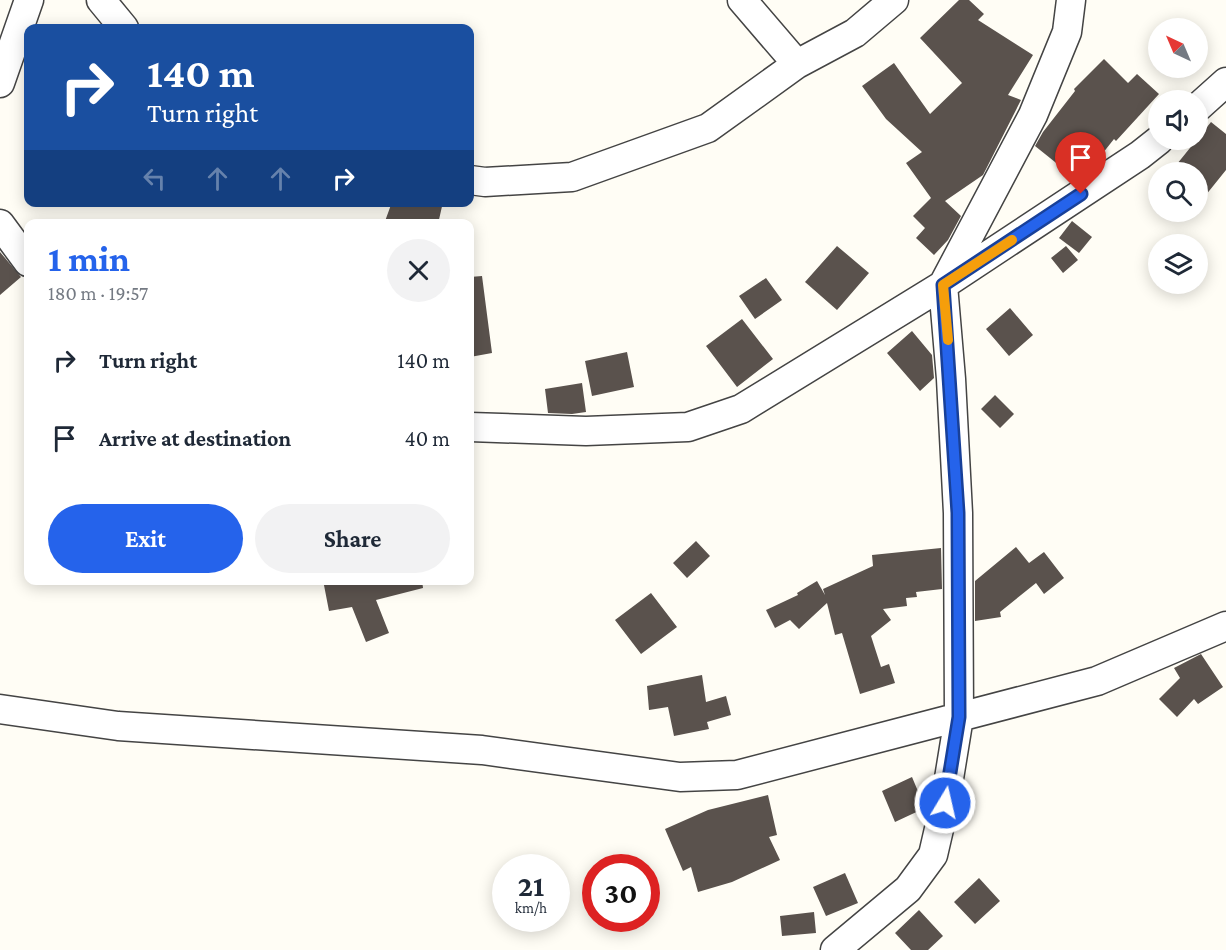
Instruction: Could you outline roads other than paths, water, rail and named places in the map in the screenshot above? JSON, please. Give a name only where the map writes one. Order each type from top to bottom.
[{"type":"street","points":[[0,83],[29,0]]},
{"type":"street","points":[[101,0],[121,24]]},
{"type":"street","points":[[742,0],[797,64]]},
{"type":"street","points":[[474,181],[485,182],[572,177],[708,128],[797,64],[855,33],[894,0]]},
{"type":"street","points":[[835,950],[908,889],[933,855],[945,803],[959,717],[958,513],[943,285],[1033,115],[1067,32],[1071,0]]},
{"type":"street","points":[[1208,98],[1226,82]]},
{"type":"street","points":[[474,427],[586,431],[688,427],[741,409],[943,285],[1148,149]]},
{"type":"street","points":[[0,224],[24,257]]},
{"type":"street","points":[[0,709],[118,726],[482,750],[680,777],[737,774],[1097,681],[1226,626]]}]
